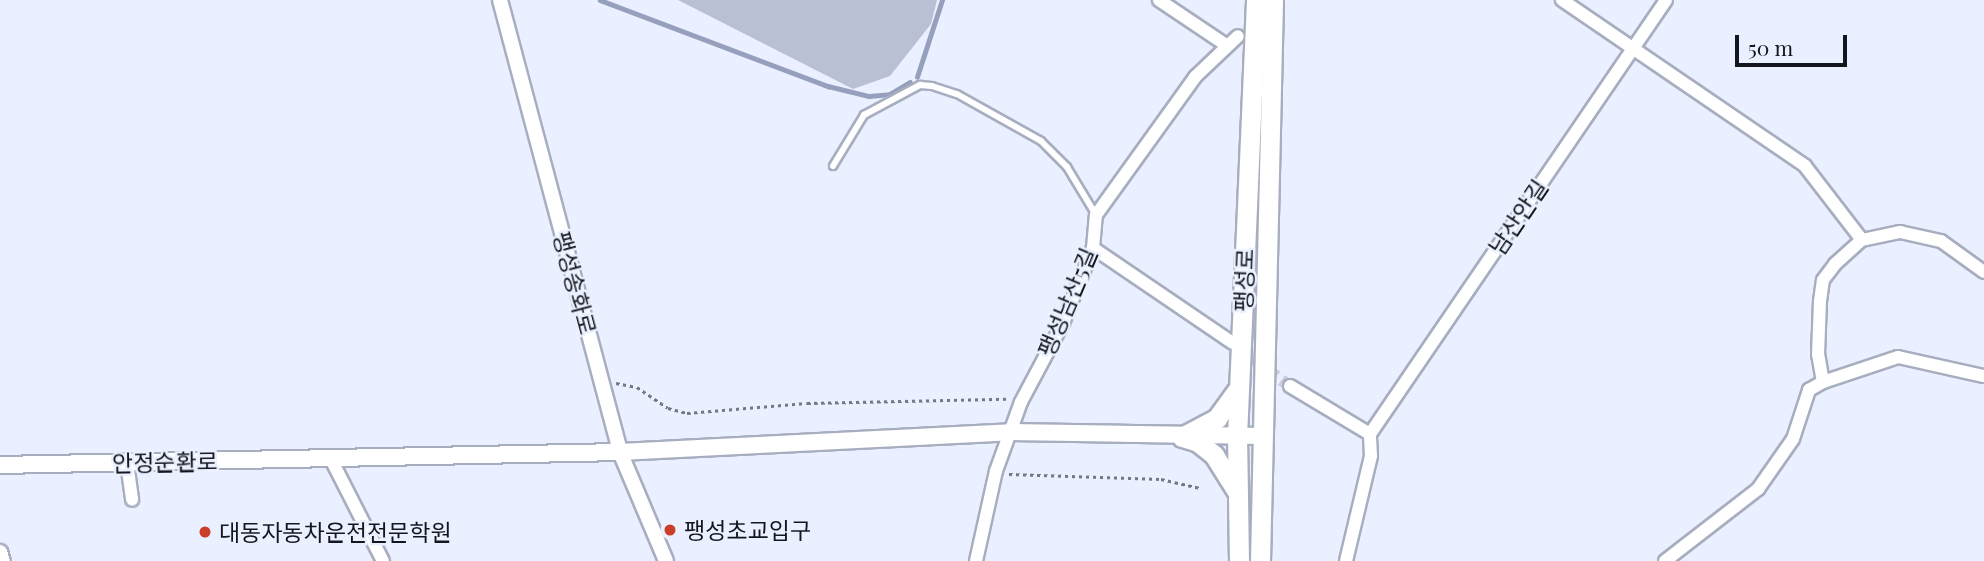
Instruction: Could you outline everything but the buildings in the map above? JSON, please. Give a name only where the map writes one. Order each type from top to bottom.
[{"type":"main road","name":"팽성로","points":[[1239,561],[1237,436],[1256,0]]},
{"type":"main road","name":"팽성로","points":[[1260,561],[1273,0]]},
{"type":"main road","points":[[1182,437],[1217,418],[1239,387]]},
{"type":"main road","name":"안정순환로","points":[[0,465],[620,452],[1010,432],[1182,437],[1263,436]]},
{"type":"main road","points":[[1182,437],[1198,442],[1220,461],[1238,498]]},
{"type":"street","name":"팽성송화로","points":[[500,0],[620,452],[666,561]]},
{"type":"street","points":[[1158,0],[1226,45]]},
{"type":"street","points":[[1562,0],[1805,166],[1862,240]]},
{"type":"street","name":"남산안길","points":[[1370,434],[1666,0]]},
{"type":"street","points":[[1096,215],[1195,77],[1226,45],[1238,37]]},
{"type":"street","name":"팽성남산5길","points":[[976,561],[996,471],[1021,402],[1063,323],[1093,248],[1096,215]]},
{"type":"street","points":[[1823,382],[1818,355],[1823,280],[1862,240],[1900,232],[1920,235],[1941,241],[1984,272]]},
{"type":"street","points":[[1093,248],[1233,343]]},
{"type":"street","points":[[1665,561],[1758,489],[1793,439],[1809,390],[1823,382],[1898,358],[1984,376]]},
{"type":"street","points":[[1290,386],[1370,434],[1371,456],[1346,561]]},
{"type":"street","points":[[331,459],[383,561]]},
{"type":"street","points":[[127,463],[132,500]]},
{"type":"street","points":[[0,552],[3,561]]},
{"type":"lane","name":"팽성남산5길","points":[[833,166],[864,115],[920,85],[932,86],[957,94],[1041,141],[1067,167],[1096,215]]},
{"type":"path","points":[[602,384],[622,382],[668,408],[687,413],[807,402],[1021,402]]},
{"type":"path","points":[[996,471],[1014,476],[1161,480],[1200,488]]},
{"type":"shaded area","points":[[678,0],[937,0],[931,24],[890,76],[853,89]]},
{"type":"waterway","points":[[600,0],[828,86],[869,96],[890,94],[910,82]]},
{"type":"waterway","points":[[917,77],[942,0]]},
{"type":"tunnel","points":[[1238,348],[1290,386]]},
{"type":"place","name":"팽성초교입구","points":[[670,530]]},
{"type":"place","name":"대동자동차운전전문학원","points":[[205,532]]}]
